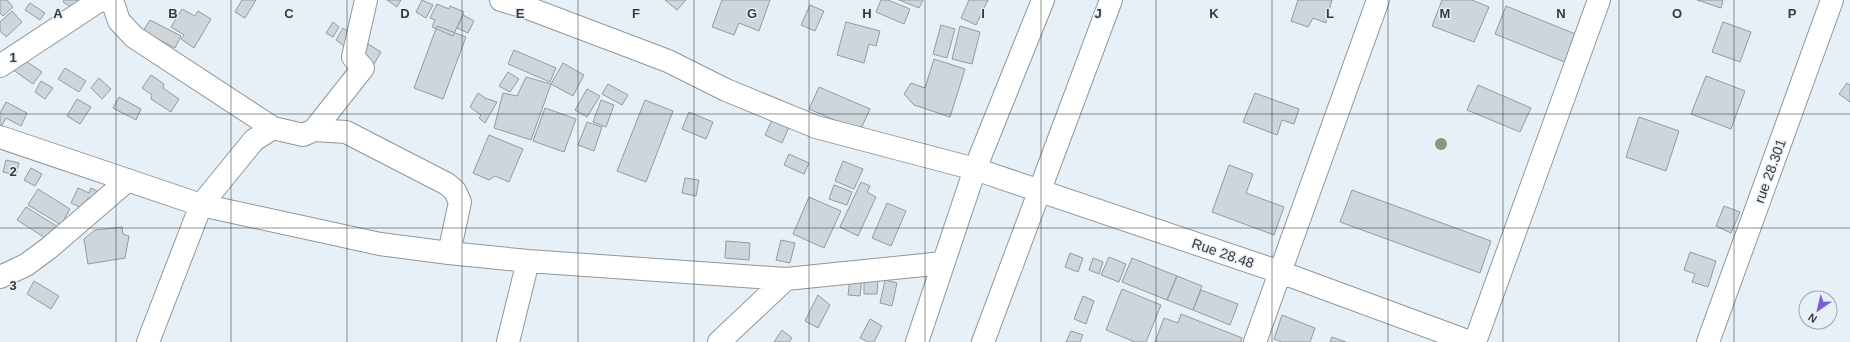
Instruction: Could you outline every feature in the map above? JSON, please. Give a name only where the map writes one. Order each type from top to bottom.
[{"type":"street","points":[[0,66],[97,2],[103,0]]},
{"type":"street","points":[[112,0],[119,20],[134,37],[273,128],[303,135],[314,130],[363,68],[354,57],[366,0]]},
{"type":"street","name":"Rue 28.48","points":[[501,0],[528,8],[668,61],[726,90],[816,127],[975,169],[1280,272],[1470,342]]},
{"type":"street","points":[[917,342],[975,169],[1043,0]]},
{"type":"street","points":[[983,342],[1111,0]]},
{"type":"street","points":[[1255,342],[1378,0]]},
{"type":"street","points":[[1475,342],[1599,0]]},
{"type":"street","name":"rue 28.301","points":[[1708,342],[1832,0]]},
{"type":"street","points":[[148,342],[201,204],[254,140],[273,128]]},
{"type":"street","points":[[314,130],[346,132],[448,184],[455,191],[460,202],[450,253]]},
{"type":"street","points":[[0,136],[201,204],[380,244],[528,261],[786,279],[943,263]]},
{"type":"street","points":[[0,277],[26,265],[49,248],[128,180]]},
{"type":"street","points":[[508,342],[528,261]]},
{"type":"street","points":[[719,342],[786,279]]},
{"type":"building","points":[[0,0],[7,0],[13,7],[3,16],[0,13]]},
{"type":"building","points":[[64,0],[83,0],[76,10],[63,2]]},
{"type":"building","points":[[242,0],[256,0],[245,18],[235,12]]},
{"type":"building","points":[[387,0],[401,0],[397,7]]},
{"type":"building","points":[[422,0],[433,5],[426,18],[416,12]]},
{"type":"building","points":[[665,0],[686,0],[677,10]]},
{"type":"building","points":[[722,0],[770,0],[759,31],[739,23],[734,35],[712,27]]},
{"type":"building","points":[[881,0],[888,0],[910,9],[904,24],[876,12]]},
{"type":"building","points":[[899,0],[923,0],[919,8]]},
{"type":"building","points":[[969,0],[988,0],[976,25],[961,18]]},
{"type":"building","points":[[1298,0],[1332,0],[1326,23],[1313,18],[1308,27],[1291,21]]},
{"type":"building","points":[[1442,0],[1472,0],[1489,7],[1474,42],[1432,26]]},
{"type":"building","points":[[1697,0],[1723,0],[1721,8]]},
{"type":"building","points":[[30,3],[45,13],[40,20],[25,10]]},
{"type":"building","points":[[437,4],[449,9],[450,6],[464,12],[453,36],[432,27],[435,20],[430,18]]},
{"type":"building","points":[[810,5],[824,11],[815,31],[801,25]]},
{"type":"building","points":[[1506,6],[1578,35],[1567,63],[1495,34]]},
{"type":"building","points":[[182,9],[195,16],[198,11],[211,19],[194,48],[181,39],[184,35],[171,27]]},
{"type":"building","points":[[12,11],[22,22],[6,37],[0,31],[0,22]]},
{"type":"building","points":[[463,15],[474,21],[468,33],[457,28]]},
{"type":"building","points":[[150,20],[181,36],[175,48],[143,31]]},
{"type":"building","points":[[333,22],[339,27],[333,37],[326,33]]},
{"type":"building","points":[[846,22],[880,31],[876,46],[869,44],[864,63],[837,55]]},
{"type":"building","points":[[1723,22],[1751,32],[1740,62],[1712,52]]},
{"type":"building","points":[[941,25],[955,29],[947,58],[933,54]]},
{"type":"building","points":[[437,26],[466,37],[443,99],[414,88]]},
{"type":"building","points":[[960,26],[980,32],[972,64],[952,59]]},
{"type":"building","points":[[343,28],[355,36],[347,48],[336,40]]},
{"type":"building","points":[[368,44],[381,52],[374,64],[360,54]]},
{"type":"building","points":[[514,50],[556,68],[550,82],[508,64]]},
{"type":"building","points":[[20,57],[42,72],[33,84],[12,69]]},
{"type":"building","points":[[934,59],[965,69],[950,117],[914,105],[904,94],[911,83],[925,88]]},
{"type":"building","points":[[563,63],[584,75],[573,96],[551,84]]},
{"type":"building","points":[[65,68],[86,81],[79,92],[58,79]]},
{"type":"building","points":[[508,72],[519,79],[510,92],[499,86]]},
{"type":"building","points":[[151,75],[164,84],[163,88],[179,99],[171,112],[151,99],[152,95],[142,88]]},
{"type":"building","points":[[1706,76],[1745,91],[1731,129],[1691,114]]},
{"type":"building","points":[[526,77],[551,84],[531,140],[494,128],[503,93],[517,96]]},
{"type":"building","points":[[99,78],[111,89],[102,99],[91,88]]},
{"type":"building","points":[[41,81],[53,88],[45,99],[35,92]]},
{"type":"building","points":[[1847,83],[1850,85],[1850,102],[1839,94]]},
{"type":"building","points":[[608,84],[628,95],[622,105],[602,94]]},
{"type":"building","points":[[1478,85],[1531,108],[1520,132],[1467,110]]},
{"type":"building","points":[[819,87],[870,109],[860,131],[809,109]]},
{"type":"building","points":[[587,89],[600,96],[587,117],[575,110]]},
{"type":"building","points":[[478,93],[485,98],[497,102],[485,123],[479,118],[481,115],[470,107]]},
{"type":"building","points":[[1255,93],[1299,109],[1294,124],[1282,120],[1277,135],[1243,122]]},
{"type":"building","points":[[119,97],[141,109],[136,120],[113,108]]},
{"type":"building","points":[[77,99],[91,107],[80,124],[67,116]]},
{"type":"building","points":[[601,100],[614,105],[606,127],[593,122]]},
{"type":"building","points":[[645,100],[673,111],[646,182],[617,171]]},
{"type":"building","points":[[6,102],[27,113],[21,126],[6,118],[1,127],[0,126],[0,113]]},
{"type":"building","points":[[545,108],[576,119],[564,152],[533,141]]},
{"type":"building","points":[[689,112],[713,122],[706,139],[682,129]]},
{"type":"building","points":[[1639,117],[1679,131],[1666,171],[1626,157]]},
{"type":"building","points":[[772,120],[789,127],[782,143],[765,135]]},
{"type":"building","points":[[587,122],[602,127],[594,151],[578,145]]},
{"type":"building","points":[[489,135],[523,149],[509,182],[495,176],[489,180],[473,173]]},
{"type":"building","points":[[789,154],[809,163],[804,174],[784,165]]},
{"type":"building","points":[[6,160],[19,163],[16,175],[3,172]]},
{"type":"building","points":[[843,161],[863,169],[854,189],[835,181]]},
{"type":"building","points":[[1229,165],[1253,174],[1246,193],[1284,207],[1274,235],[1212,212]]},
{"type":"building","points":[[31,168],[42,174],[35,186],[24,180]]},
{"type":"building","points":[[685,178],[699,180],[696,196],[682,193]]},
{"type":"building","points":[[861,182],[870,186],[867,192],[876,197],[858,236],[840,227]]},
{"type":"building","points":[[834,185],[852,192],[847,205],[829,199]]},
{"type":"building","points":[[78,188],[89,193],[91,188],[101,193],[97,202],[88,198],[84,209],[71,203]]},
{"type":"building","points":[[38,189],[70,209],[61,225],[28,205]]},
{"type":"building","points":[[1352,190],[1491,241],[1480,273],[1340,222]]},
{"type":"building","points":[[809,197],[841,211],[824,248],[793,234]]},
{"type":"building","points":[[887,203],[906,211],[891,246],[872,238]]},
{"type":"building","points":[[1724,206],[1740,212],[1731,233],[1716,226]]},
{"type":"building","points":[[26,207],[58,227],[50,241],[17,220]]},
{"type":"building","points":[[122,227],[123,234],[129,236],[125,258],[88,264],[84,239],[95,230]]},
{"type":"building","points":[[781,240],[795,243],[790,263],[776,260]]},
{"type":"building","points":[[726,241],[750,243],[749,260],[725,258]]},
{"type":"building","points":[[1690,252],[1716,261],[1708,287],[1692,282],[1695,274],[1684,270]]},
{"type":"building","points":[[1070,253],[1083,258],[1078,272],[1065,267]]},
{"type":"building","points":[[1109,257],[1126,264],[1119,282],[1101,275]]},
{"type":"building","points":[[1093,258],[1103,262],[1099,274],[1089,270]]},
{"type":"building","points":[[1132,258],[1177,276],[1167,300],[1122,282]]},
{"type":"building","points":[[1177,276],[1202,286],[1193,310],[1167,300]]},
{"type":"building","points":[[850,278],[862,279],[860,296],[848,295]]},
{"type":"building","points":[[864,278],[878,279],[877,294],[864,294]]},
{"type":"building","points":[[885,280],[897,283],[892,306],[880,303]]},
{"type":"building","points":[[34,281],[59,296],[51,309],[27,294]]},
{"type":"building","points":[[1122,289],[1161,305],[1146,342],[1135,342],[1106,330]]},
{"type":"building","points":[[1201,290],[1238,304],[1230,325],[1193,310]]},
{"type":"building","points":[[818,295],[830,305],[818,328],[805,321]]},
{"type":"building","points":[[1083,296],[1094,301],[1086,324],[1074,319]]},
{"type":"building","points":[[1181,314],[1242,338],[1241,342],[1155,342],[1164,318],[1178,323]]},
{"type":"building","points":[[1282,315],[1315,328],[1310,342],[1282,342],[1274,339]]},
{"type":"building","points":[[870,319],[882,326],[874,342],[868,342],[860,338]]},
{"type":"building","points":[[782,330],[792,338],[789,342],[774,342]]},
{"type":"building","points":[[1071,331],[1083,335],[1080,342],[1066,342]]},
{"type":"building","points":[[1332,337],[1346,342],[1330,342]]}]
